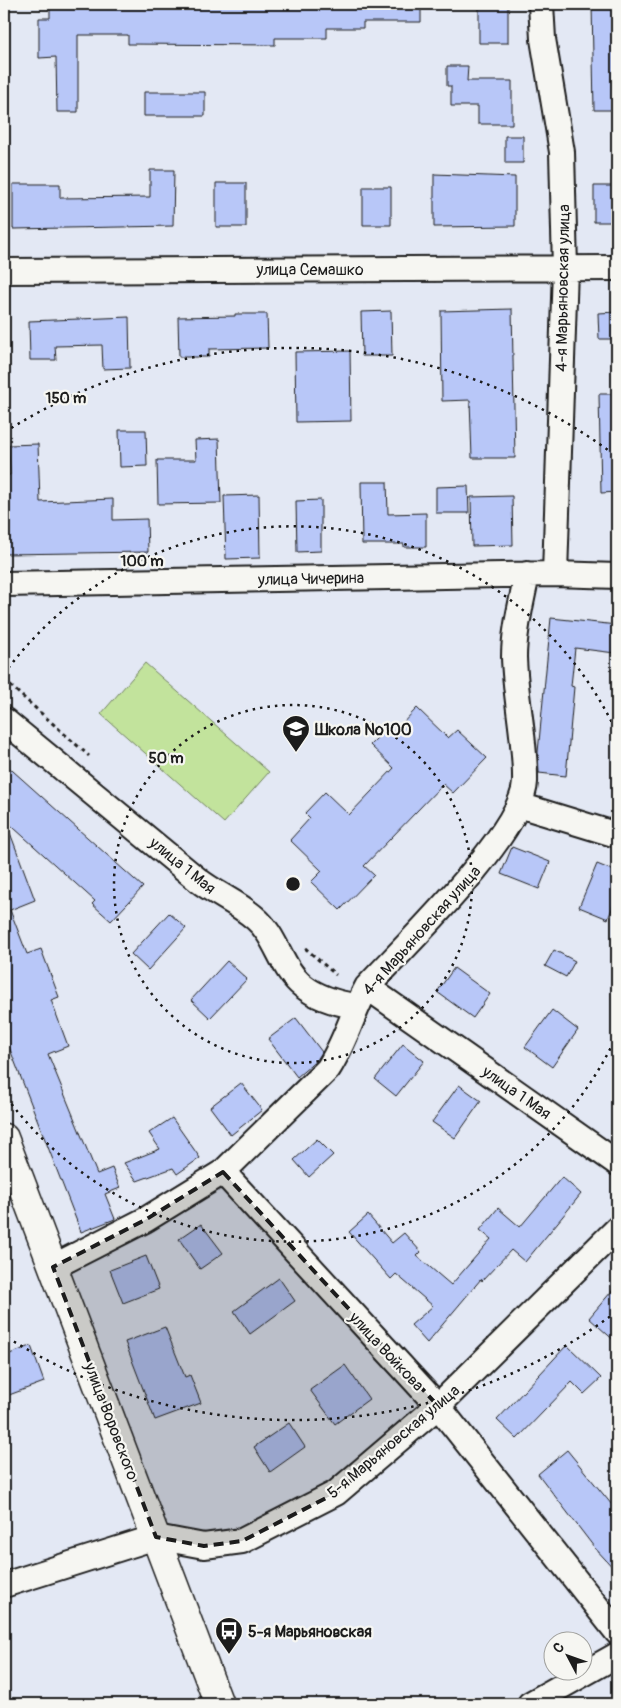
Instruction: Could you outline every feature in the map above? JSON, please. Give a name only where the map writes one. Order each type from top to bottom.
[{"type":"main road","name":"улица Воровского","points":[[4,1138],[219,1704]]},
{"type":"street","name":"4-я Марьяновская улица","points":[[541,4],[543,39],[562,152],[565,268],[555,574]]},
{"type":"street","name":"улица Семашко","points":[[4,271],[617,268]]},
{"type":"street","name":"4-я Марьяновская улица","points":[[53,1267],[145,1220],[223,1172],[328,1069],[341,1050],[361,997],[484,859],[519,805],[525,782],[514,656],[519,612],[527,574]]},
{"type":"street","name":"улица Чичерина","points":[[4,584],[527,574],[617,576]]},
{"type":"street","name":"улица 1 Мая","points":[[4,720],[200,881],[256,918],[273,939],[289,971],[302,985],[318,996],[338,1004],[361,997],[617,1163]]},
{"type":"street","points":[[519,805],[617,835]]},
{"type":"street","name":"улица Войкова","points":[[223,1172],[438,1406],[617,1632]]},
{"type":"street","name":"5-я Марьяновская улица","points":[[4,1585],[156,1537],[204,1546],[242,1541],[336,1493],[438,1406],[617,1229]]},
{"type":"street","points":[[530,1704],[617,1655]]},
{"type":"path","points":[[4,680],[91,758]]},
{"type":"path","points":[[304,947],[341,980]]},
{"type":"highlighted area","points":[[223,1172],[438,1406],[336,1493],[242,1541],[204,1546],[156,1537],[53,1267],[145,1220]]},
{"type":"green space","points":[[145,663],[269,772],[224,823],[101,714]]},
{"type":"building","points":[[50,4],[421,4],[421,22],[363,22],[363,28],[327,28],[327,38],[275,38],[275,45],[128,44],[128,35],[78,35],[78,112],[57,112],[56,57],[39,58],[39,18],[50,18]]},
{"type":"building","points":[[479,4],[508,4],[508,43],[479,43]]},
{"type":"building","points":[[592,4],[614,4],[614,13],[617,13],[617,110],[594,110]]},
{"type":"building","points":[[447,66],[468,66],[467,81],[512,81],[512,124],[478,124],[478,106],[451,106],[451,86],[447,86]]},
{"type":"building","points":[[144,92],[205,92],[205,116],[144,116]]},
{"type":"building","points":[[505,136],[523,136],[523,163],[505,163]]},
{"type":"building","points":[[150,170],[174,170],[173,226],[13,229],[13,184],[60,184],[60,198],[150,197]]},
{"type":"building","points":[[434,174],[515,177],[515,226],[434,227]]},
{"type":"building","points":[[216,183],[246,183],[246,227],[216,227]]},
{"type":"building","points":[[594,186],[617,186],[617,222],[594,222]]},
{"type":"building","points":[[363,187],[391,187],[391,225],[363,225]]},
{"type":"building","points":[[512,309],[515,458],[472,458],[470,400],[442,401],[441,311]]},
{"type":"building","points":[[391,311],[392,356],[362,356],[361,312]]},
{"type":"building","points":[[617,312],[617,339],[599,339],[598,313]]},
{"type":"building","points":[[235,314],[267,314],[268,348],[209,349],[209,357],[179,357],[178,317],[235,316]]},
{"type":"building","points":[[129,317],[130,368],[103,369],[102,345],[55,346],[56,360],[30,360],[29,321]]},
{"type":"building","points":[[350,351],[351,421],[296,422],[295,352]]},
{"type":"building","points":[[599,394],[617,394],[617,492],[601,493]]},
{"type":"building","points":[[119,430],[146,430],[147,466],[120,467]]},
{"type":"building","points":[[219,439],[221,503],[158,504],[157,460],[196,460],[195,440]]},
{"type":"building","points":[[38,444],[40,502],[113,499],[113,520],[147,519],[148,552],[4,554],[4,475],[10,475],[9,445]]},
{"type":"building","points":[[361,482],[387,482],[388,514],[426,513],[426,547],[404,547],[404,544],[362,544]]},
{"type":"building","points":[[468,486],[469,513],[436,513],[436,487]]},
{"type":"building","points":[[259,495],[260,558],[226,559],[224,496]]},
{"type":"building","points":[[512,496],[513,545],[472,546],[471,497]]},
{"type":"building","points":[[321,500],[321,551],[297,552],[296,501]]},
{"type":"building","points":[[551,618],[617,625],[615,653],[575,648],[571,686],[574,687],[566,776],[539,773],[538,752]]},
{"type":"building","points":[[417,708],[448,738],[457,730],[487,758],[453,793],[443,784],[364,866],[374,875],[340,910],[311,882],[322,871],[290,840],[310,818],[305,813],[325,792],[349,815],[394,768],[370,745],[388,727],[393,733]]},
{"type":"building","points":[[4,763],[143,887],[111,921],[92,904],[95,901],[4,819]]},
{"type":"building","points":[[4,822],[6,822],[35,900],[10,910],[27,954],[41,949],[59,997],[51,1000],[68,1046],[48,1054],[97,1174],[112,1168],[120,1188],[105,1194],[115,1219],[81,1232],[4,1034]]},
{"type":"building","points":[[512,847],[550,862],[539,889],[501,874]]},
{"type":"building","points":[[597,864],[617,872],[617,896],[608,919],[579,907]]},
{"type":"building","points":[[169,913],[186,928],[148,970],[131,954]]},
{"type":"building","points":[[554,950],[575,961],[566,977],[545,966]]},
{"type":"building","points":[[227,961],[247,979],[210,1018],[191,1000]]},
{"type":"building","points":[[454,968],[490,994],[473,1018],[437,992]]},
{"type":"building","points":[[552,1010],[578,1030],[552,1067],[525,1047]]},
{"type":"building","points":[[296,1018],[322,1052],[317,1060],[297,1077],[268,1039]]},
{"type":"building","points":[[403,1044],[424,1061],[396,1096],[375,1079]]},
{"type":"building","points":[[241,1083],[262,1110],[231,1135],[210,1107]]},
{"type":"building","points":[[459,1085],[481,1101],[455,1138],[432,1122]]},
{"type":"building","points":[[172,1118],[200,1158],[177,1174],[173,1168],[137,1181],[124,1163],[160,1149],[149,1133]]},
{"type":"building","points":[[317,1139],[333,1155],[309,1177],[294,1160]]},
{"type":"building","points":[[562,1177],[581,1194],[525,1262],[511,1250],[482,1281],[481,1279],[427,1343],[411,1325],[433,1306],[396,1274],[391,1279],[349,1232],[368,1215],[392,1243],[404,1233],[421,1252],[417,1256],[451,1285],[491,1239],[480,1230],[498,1208],[520,1227]]},
{"type":"building","points":[[201,1224],[223,1253],[200,1269],[179,1239]]},
{"type":"building","points":[[146,1256],[159,1289],[123,1303],[110,1270]]},
{"type":"building","points":[[279,1278],[295,1301],[250,1334],[234,1311]]},
{"type":"building","points":[[617,1285],[617,1343],[589,1318]]},
{"type":"building","points":[[165,1327],[185,1377],[190,1375],[201,1403],[155,1420],[125,1342]]},
{"type":"building","points":[[567,1345],[601,1378],[584,1394],[572,1382],[517,1439],[497,1420]]},
{"type":"building","points":[[31,1346],[44,1382],[9,1395],[4,1382],[4,1356]]},
{"type":"building","points":[[345,1365],[369,1399],[335,1424],[310,1390]]},
{"type":"building","points":[[289,1423],[305,1447],[270,1472],[254,1447]]},
{"type":"building","points":[[567,1450],[617,1511],[617,1572],[594,1547],[538,1474]]},
{"type":"place","name":"Школа №100","points":[[296,753]]},
{"type":"place","name":"5-я Марьяновская","points":[[229,1655]]}]
